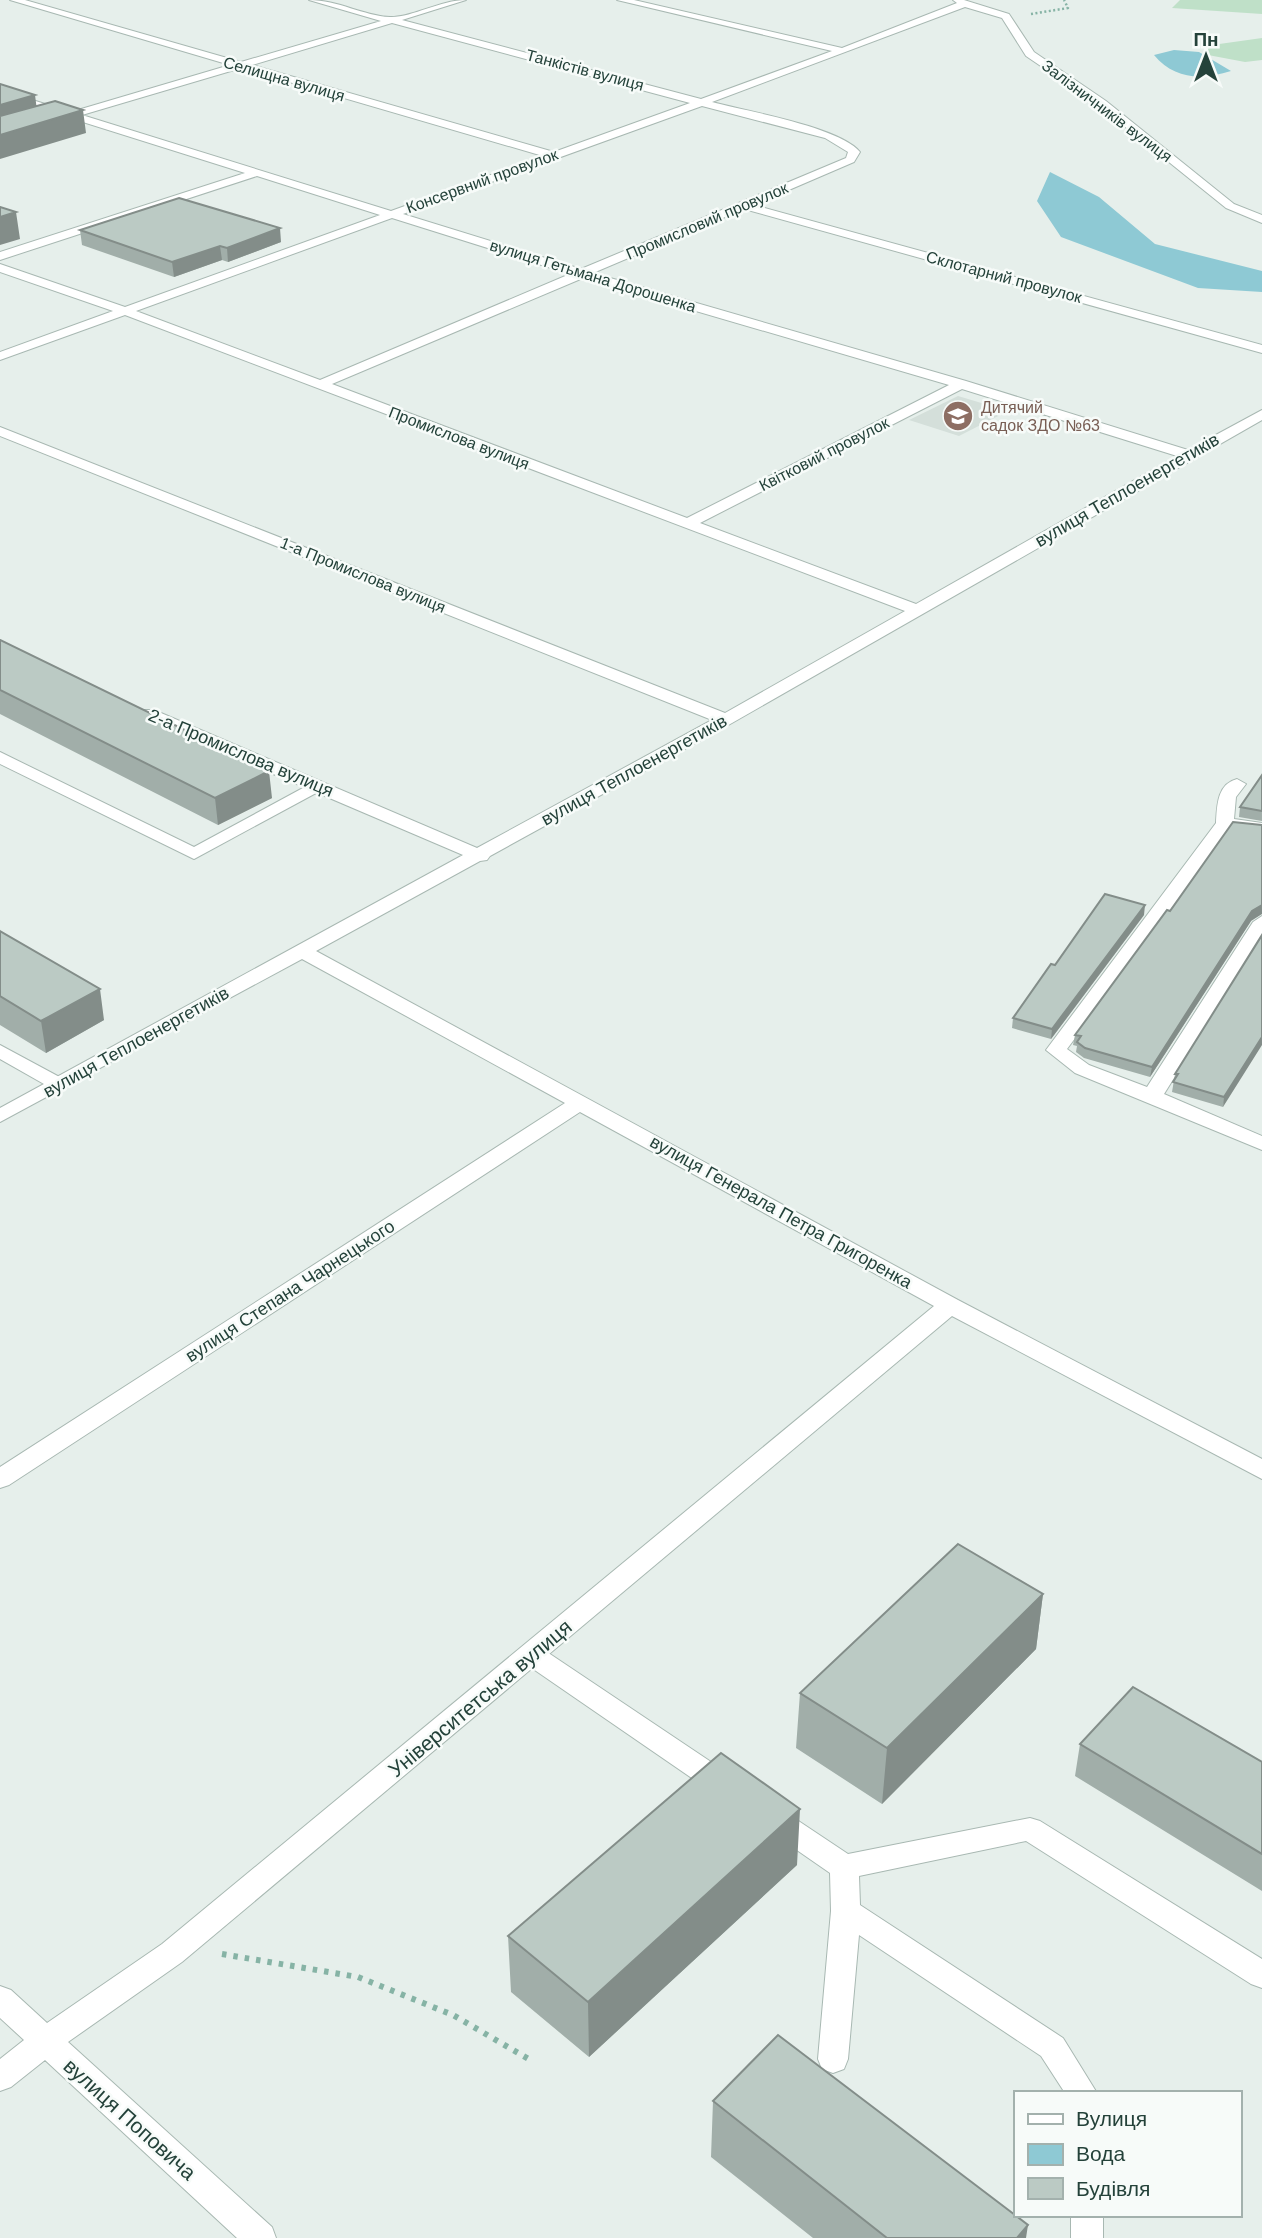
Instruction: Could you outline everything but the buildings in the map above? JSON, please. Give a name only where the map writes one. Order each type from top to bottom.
[{"type":"street","name":"Селищна вулиця","points":[[15,0],[552,155]]},
{"type":"street","name":"Танкістів вулиця","points":[[314,0],[830,136],[852,149]]},
{"type":"street","points":[[48,122],[461,0]]},
{"type":"street","points":[[622,0],[843,51]]},
{"type":"street","points":[[948,0],[1006,16]]},
{"type":"street","name":"Консервний провулок","points":[[0,356],[843,51],[961,2]]},
{"type":"street","name":"Залізничників вулиця","points":[[1006,16],[1030,54],[1101,103],[1230,206],[1262,219]]},
{"type":"street","name":"вулиця Гетьмана Дорошенка","points":[[0,93],[583,274],[961,384],[1188,455]]},
{"type":"street","name":"Промисловий провулок","points":[[319,384],[850,160],[854,152],[852,149]]},
{"type":"street","points":[[0,257],[256,173]]},
{"type":"street","name":"Склотарний провулок","points":[[745,206],[1262,349]]},
{"type":"street","name":"Промислова вулиця","points":[[0,268],[125,311],[917,610]]},
{"type":"street","name":"Квітковий провулок","points":[[686,524],[961,384]]},
{"type":"street","name":"вулиця Теплоенергетиків","points":[[0,1116],[481,856],[1262,414]]},
{"type":"street","name":"1-а Промислова вулиця","points":[[0,431],[726,719]]},
{"type":"street","name":"2-а Промислова вулиця","points":[[128,705],[481,856]]},
{"type":"street","points":[[0,757],[194,854],[320,786]]},
{"type":"street","points":[[1237,784],[1227,796],[1225,823],[1056,1050],[1082,1069],[1262,1144]]},
{"type":"street","points":[[1225,823],[1262,828]]},
{"type":"street","points":[[1152,1096],[1262,922]]},
{"type":"street","name":"вулиця Генерала Петра Григоренка","points":[[302,951],[950,1305],[1262,1470]]},
{"type":"street","points":[[0,1051],[58,1084]]},
{"type":"street","name":"вулиця Степана Чарнецького","points":[[0,1479],[581,1102]]},
{"type":"street","name":"Університетська вулиця","points":[[0,2077],[172,1953],[950,1305]]},
{"type":"street","points":[[533,1655],[844,1867],[1030,1829],[1262,1975]]},
{"type":"street","points":[[834,2059],[846,1911],[844,1867]]},
{"type":"street","points":[[846,1911],[1052,2047],[1081,2091]]},
{"type":"street","name":"вулиця Поповича","points":[[0,1999],[260,2238]]},
{"type":"street","points":[[1087,2217],[1087,2238]]},
{"type":"path","points":[[1006,16],[1068,8],[1064,0]]},
{"type":"path","points":[[172,1953],[226,1954],[358,1977],[453,2015],[532,2061]]},
{"type":"shaded area","name":"Дитячий садок ЗДО №63","points":[[958,396],[1008,411],[959,436],[909,420]]},
{"type":"green space","points":[[1180,0],[1262,0],[1262,14],[1172,8]]},
{"type":"green space","points":[[1262,38],[1262,60],[1245,62],[1208,55],[1205,46]]},
{"type":"water","points":[[1174,50],[1199,52],[1231,71],[1210,76],[1190,76],[1171,69],[1154,55]]},
{"type":"water","points":[[1050,172],[1099,197],[1155,244],[1262,271],[1262,292],[1198,288],[1061,237],[1037,201]]},
{"type":"place","name":"Дитячий садок ЗДО №63","points":[[958,416]]}]
